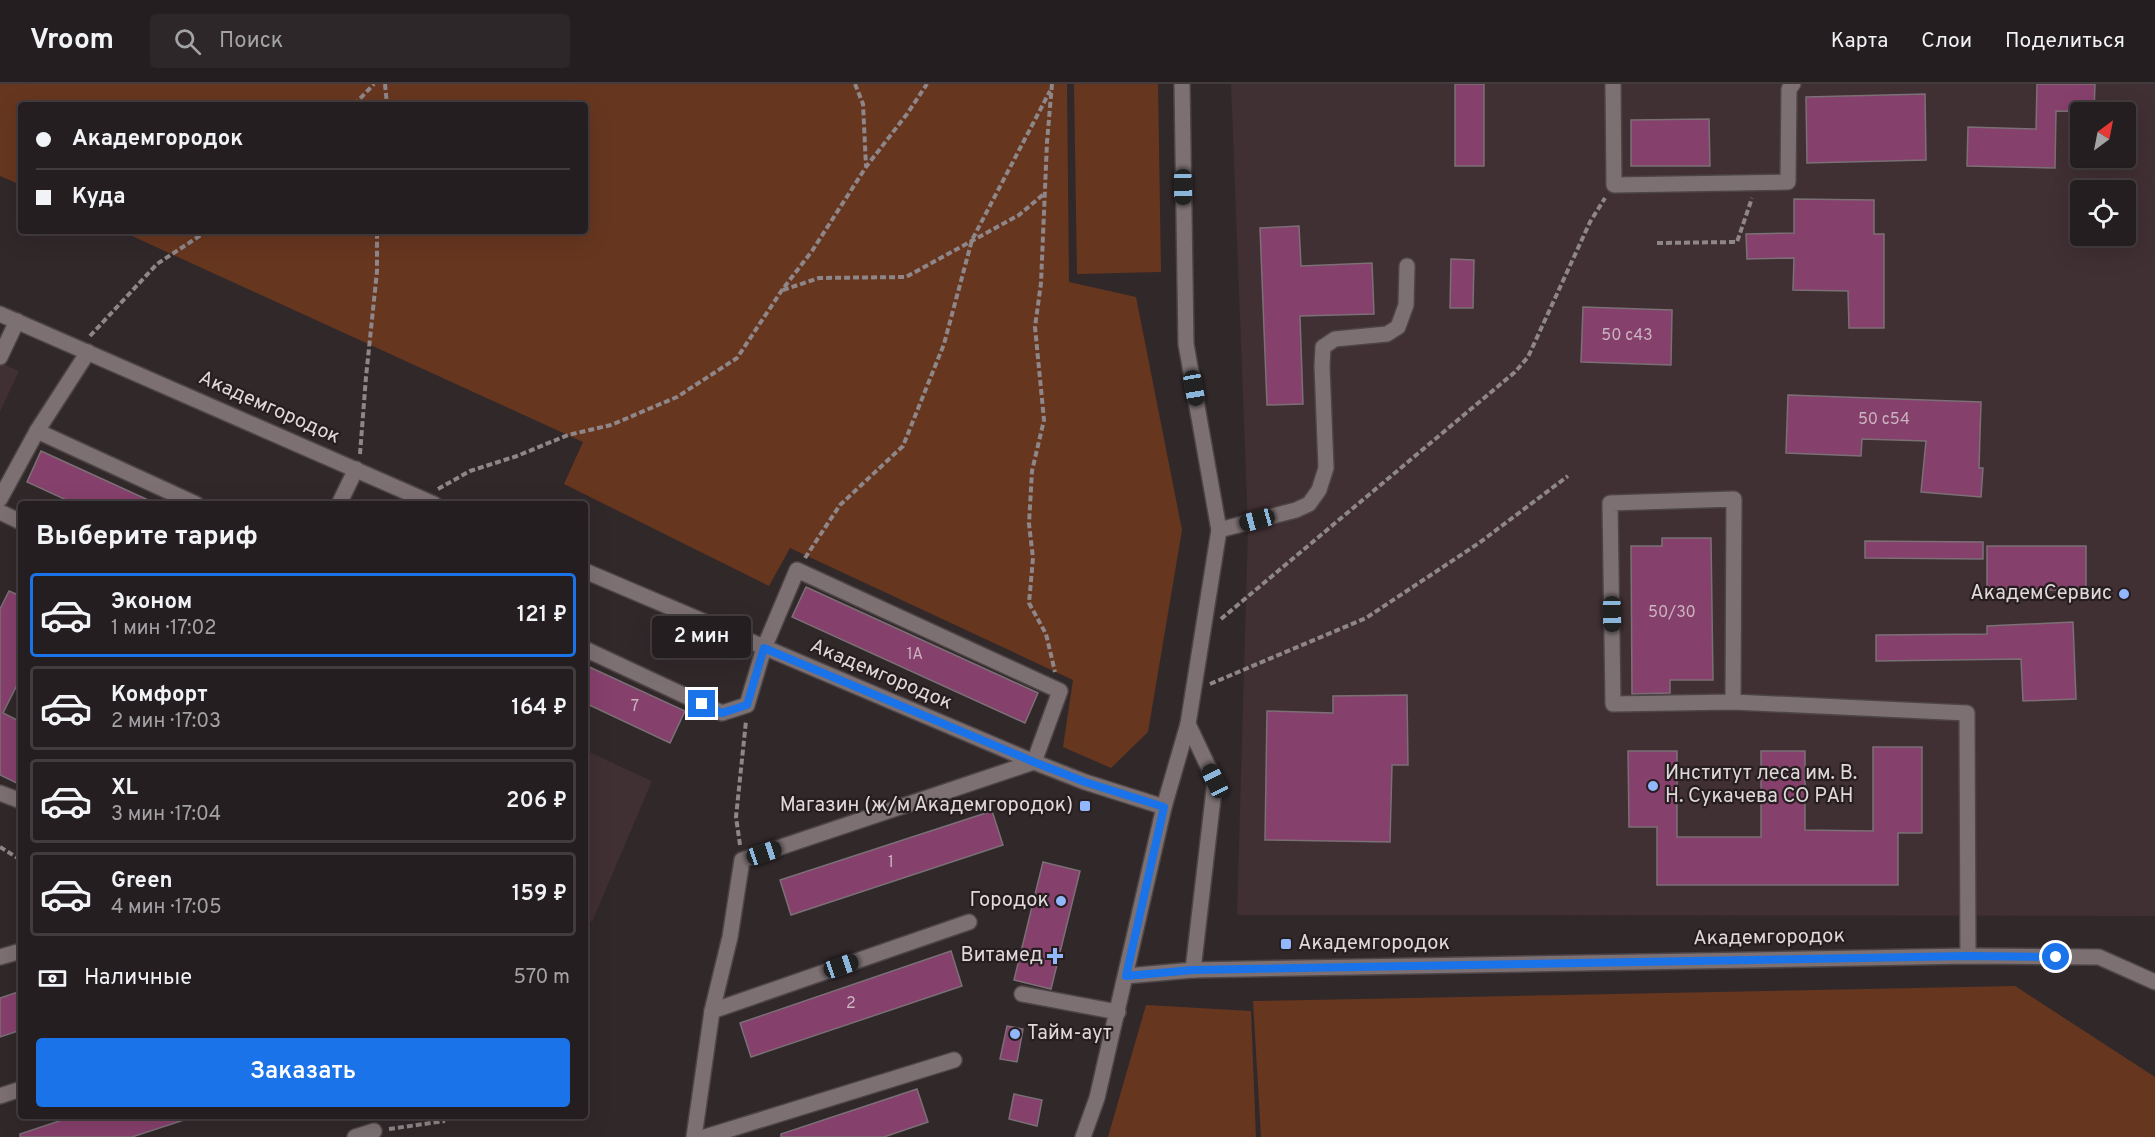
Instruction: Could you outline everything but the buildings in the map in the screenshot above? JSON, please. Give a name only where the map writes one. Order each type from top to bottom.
[{"type":"street","points":[[1083,1137],[1097,1098],[1164,807],[1188,724],[1219,531],[1186,344],[1182,84]]},
{"type":"street","points":[[1613,84],[1614,185],[1788,182],[1789,89],[1793,84]]},
{"type":"street","points":[[1219,531],[1296,510],[1309,504],[1319,490],[1326,468],[1323,347],[1335,339],[1387,334],[1398,327],[1406,305],[1407,266]]},
{"type":"street","name":"Академгородок","points":[[0,314],[428,501]]},
{"type":"street","points":[[0,357],[17,321]]},
{"type":"street","points":[[0,499],[83,350]]},
{"type":"street","points":[[37,431],[189,501]]},
{"type":"street","points":[[341,501],[357,470]]},
{"type":"street","points":[[1733,702],[1734,499],[1610,503],[1613,704],[1733,702],[1967,713],[1968,956]]},
{"type":"street","points":[[0,512],[18,521]]},
{"type":"street","points":[[588,650],[722,713],[747,705],[764,648],[797,570],[1060,691],[1034,762],[742,860],[730,937],[712,1011],[694,1137]]},
{"type":"street","name":"Академгородок","points":[[588,572],[1034,762],[1085,782],[1164,807]]},
{"type":"street","points":[[1188,724],[1215,781],[1193,970]]},
{"type":"street","points":[[0,794],[18,800]]},
{"type":"street","points":[[712,1011],[969,922]]},
{"type":"street","points":[[0,957],[18,952]]},
{"type":"street","name":"Академгородок","points":[[1126,976],[1193,970],[1968,956],[2099,957],[2155,982]]},
{"type":"street","points":[[1022,994],[1118,1012]]},
{"type":"street","points":[[705,1137],[954,1060]]},
{"type":"street","points":[[0,1096],[18,1090]]},
{"type":"street","points":[[355,1137],[374,1131]]},
{"type":"path","points":[[357,102],[374,84]]},
{"type":"path","points":[[385,84],[387,102]]},
{"type":"path","points":[[855,84],[863,104],[866,167]]},
{"type":"path","points":[[428,501],[470,471],[517,456],[568,435],[611,425],[676,397],[737,358],[782,290],[812,251],[866,167],[927,84]]},
{"type":"path","points":[[1052,86],[1041,283],[1035,327],[1044,420],[1032,471],[1029,524],[1033,558],[1029,603],[1046,634],[1060,691]]},
{"type":"path","points":[[797,570],[840,505],[903,446],[944,344],[972,240],[1052,86]]},
{"type":"path","points":[[1203,634],[1515,372],[1528,357],[1590,222],[1614,185]]},
{"type":"path","points":[[782,290],[819,278],[906,277],[1019,215],[1045,193]]},
{"type":"path","points":[[1657,243],[1737,242],[1751,199],[1760,195]]},
{"type":"path","points":[[83,350],[157,264],[202,234]]},
{"type":"path","points":[[357,470],[377,271],[377,234]]},
{"type":"path","points":[[1194,690],[1366,618],[1479,543],[1568,477]]},
{"type":"path","points":[[742,860],[736,817],[747,705]]},
{"type":"path","points":[[0,847],[18,858]]},
{"type":"path","points":[[374,1131],[445,1121],[442,1119]]},
{"type":"shaded area","points":[[0,84],[1067,84],[1069,282],[1136,297],[1182,530],[1148,732],[1111,768],[1063,747],[1073,680],[790,548],[769,586],[564,484],[583,442],[128,234],[588,234],[588,102],[18,102],[18,184],[0,176]]},
{"type":"shaded area","points":[[1074,84],[1158,84],[1161,272],[1077,274]]},
{"type":"shaded area","points":[[1231,84],[2155,84],[2155,916],[1237,915],[1248,528]]},
{"type":"shaded area","points":[[0,363],[19,371],[0,412]]},
{"type":"shaded area","points":[[588,751],[652,781],[592,922],[588,920]]},
{"type":"shaded area","points":[[2015,986],[2155,1077],[2155,1137],[1261,1137],[1253,1001]]},
{"type":"shaded area","points":[[1146,1005],[1251,1011],[1256,1137],[1108,1137]]},
{"type":"place","name":"АкадемСервис","points":[[2124,594]]},
{"type":"place","name":"Институт леса им. В. Н. Сукачева СО РАН","points":[[1653,786]]},
{"type":"place","name":"Магазин (ж/м Академгородок)","points":[[1085,806]]},
{"type":"place","name":"Городок","points":[[1061,901]]},
{"type":"place","name":"Академгородок","points":[[1286,944]]},
{"type":"place","name":"Витамед","points":[[1055,956]]},
{"type":"place","name":"Тайм-аут","points":[[1015,1034]]},
{"type":"route","points":[[702,704],[722,713],[747,705],[764,648],[1034,762],[1085,782],[1164,807],[1126,976],[1193,970],[1968,956],[2056,957]]}]
